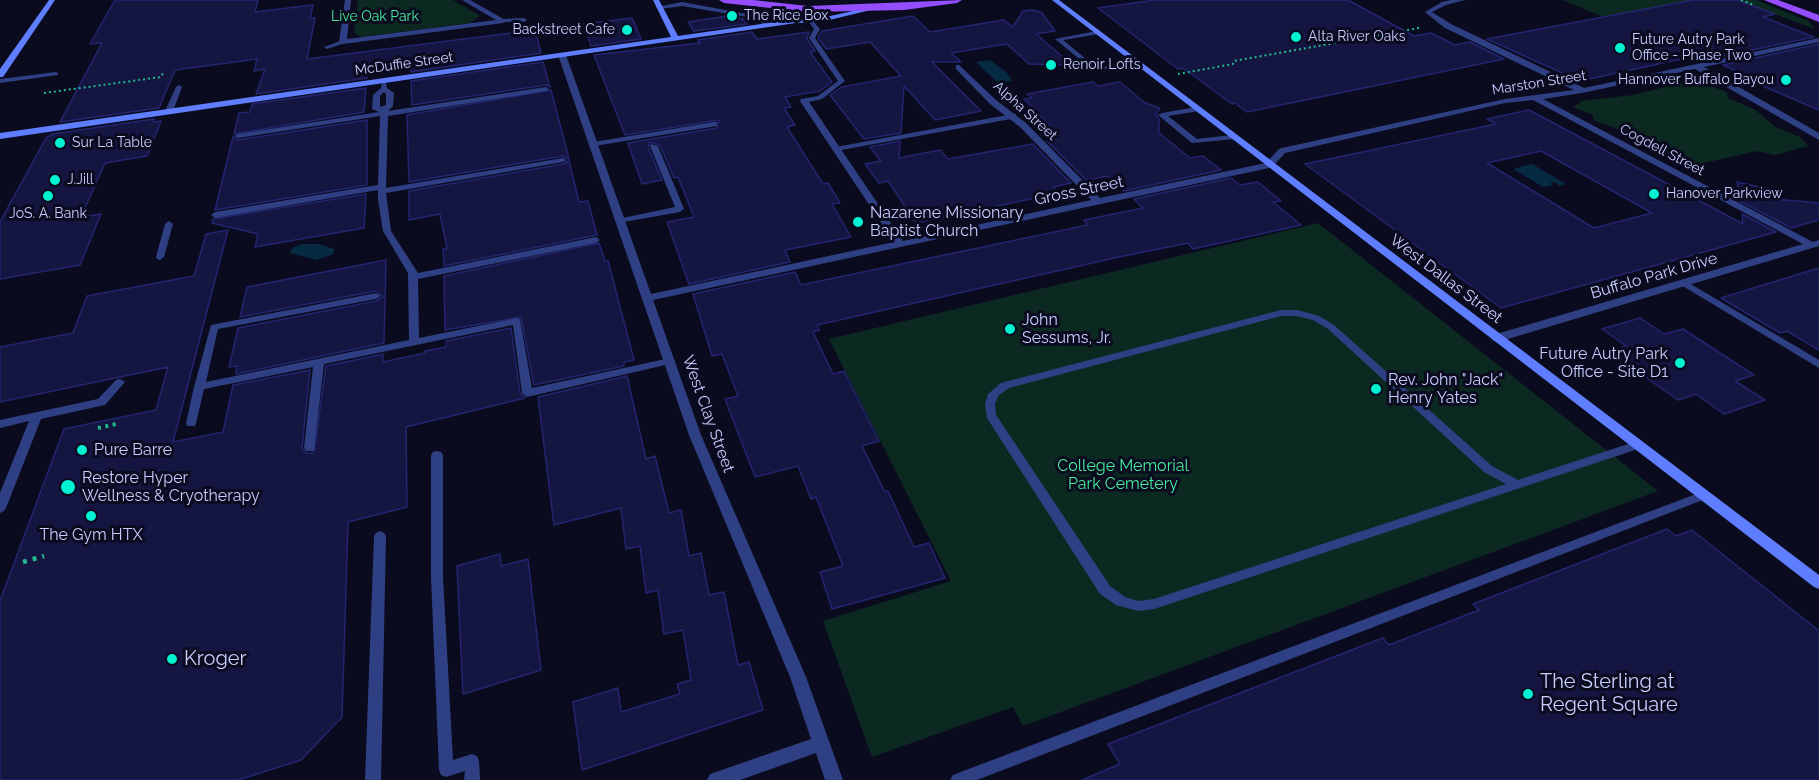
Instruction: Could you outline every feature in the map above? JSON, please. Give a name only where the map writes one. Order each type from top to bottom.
[{"type":"main road","points":[[0,75],[52,0]]},
{"type":"main road","points":[[724,0],[782,7],[878,8],[957,0]]},
{"type":"main road","points":[[878,8],[916,0]]},
{"type":"main road","name":"West Dallas Street","points":[[1055,0],[1819,583]]},
{"type":"main road","points":[[1769,0],[1819,19]]},
{"type":"main road","points":[[1797,0],[1819,8]]},
{"type":"main road","points":[[658,3],[676,39]]},
{"type":"main road","name":"McDuffie Street","points":[[0,135],[170,111],[384,85],[562,55],[850,16],[878,8]]},
{"type":"street","points":[[348,0],[343,42],[503,21]]},
{"type":"street","points":[[465,0],[503,21]]},
{"type":"street","points":[[1428,12],[1478,41],[1582,91]]},
{"type":"street","name":"Marston Street","points":[[1269,165],[1282,151],[1532,96],[1582,91],[1819,40]]},
{"type":"street","name":"West Clay Street","points":[[562,55],[649,298],[695,435],[798,676],[834,780]]},
{"type":"street","points":[[1696,66],[1819,137]]},
{"type":"street","name":"Alpha Street","points":[[959,67],[993,102],[1013,116],[1098,202]]},
{"type":"street","name":"Cogdell Street","points":[[1532,96],[1815,244]]},
{"type":"street","points":[[804,101],[900,244]]},
{"type":"street","name":"Gross Street","points":[[649,298],[1269,165]]},
{"type":"street","name":"Buffalo Park Drive","points":[[1497,338],[1815,244]]},
{"type":"street","points":[[716,780],[821,744]]},
{"type":"lane","points":[[1428,12],[1444,3],[1462,0]]},
{"type":"lane","points":[[658,3],[682,4],[761,18],[766,26]]},
{"type":"lane","points":[[503,21],[524,20]]},
{"type":"lane","points":[[804,101],[820,98],[842,81],[812,38],[817,29],[811,21]]},
{"type":"lane","points":[[1097,33],[1059,39],[1096,70],[1136,63]]},
{"type":"lane","points":[[327,47],[343,42]]},
{"type":"lane","points":[[0,81],[56,74]]},
{"type":"lane","points":[[837,84],[844,92]]},
{"type":"lane","points":[[384,112],[376,109],[377,95],[384,85],[390,93],[389,106],[384,112],[382,189],[387,231],[407,260],[413,277],[414,342]]},
{"type":"lane","points":[[170,111],[179,87]]},
{"type":"lane","points":[[238,136],[546,89]]},
{"type":"lane","points":[[1196,109],[1162,115],[1195,141],[1232,137]]},
{"type":"lane","points":[[836,149],[1013,116]]},
{"type":"lane","points":[[594,144],[714,124]]},
{"type":"lane","points":[[621,221],[680,209],[654,146]]},
{"type":"lane","points":[[215,215],[563,160]]},
{"type":"lane","points":[[160,257],[169,224]]},
{"type":"lane","points":[[413,277],[596,240]]},
{"type":"lane","points":[[1684,283],[1819,365]]},
{"type":"lane","points":[[191,423],[214,327],[376,296]]},
{"type":"lane","points":[[1517,484],[1488,469],[1331,327],[1316,318],[1297,313],[1281,313],[1005,386],[993,394],[990,405],[991,415],[1106,590],[1121,601],[1138,606],[1154,604],[1637,445]]},
{"type":"lane","points":[[200,387],[517,321],[526,393],[670,361]]},
{"type":"lane","points":[[310,448],[319,362]]},
{"type":"lane","points":[[0,424],[101,402],[120,382]]},
{"type":"lane","points":[[0,508],[36,417]]},
{"type":"lane","points":[[437,455],[437,577],[446,770],[472,762],[472,780]]},
{"type":"lane","points":[[958,780],[1704,495]]},
{"type":"lane","points":[[373,780],[380,536]]},
{"type":"path","points":[[1171,75],[1233,64],[1234,61],[1413,31],[1419,28]]},
{"type":"path","points":[[44,93],[161,78],[164,71]]},
{"type":"path","points":[[98,428],[116,424]]},
{"type":"path","points":[[23,562],[44,556]]},
{"type":"green space","name":"Live Oak Park","points":[[358,0],[453,0],[480,16],[470,23],[361,37],[354,33]]},
{"type":"green space","points":[[1563,0],[1693,0],[1603,17]]},
{"type":"green space","points":[[1737,0],[1756,0],[1808,21],[1815,29]]},
{"type":"green space","points":[[1693,80],[1727,92],[1728,98],[1754,109],[1776,127],[1800,137],[1808,146],[1775,155],[1757,151],[1691,166],[1653,150],[1628,133],[1593,120],[1593,115],[1573,107],[1582,101],[1633,95]]},
{"type":"green space","name":"College Memorial Park Cemetery","points":[[1318,223],[1658,491],[1023,726],[1013,707],[872,757],[823,621],[951,581],[829,339]]},
{"type":"water","points":[[990,60],[1007,73],[1012,81],[998,83],[976,62]]},
{"type":"water","points":[[1532,164],[1566,184],[1560,186],[1554,182],[1550,183],[1553,185],[1543,187],[1513,169]]},
{"type":"water","points":[[302,244],[319,244],[334,249],[333,254],[317,260],[290,253],[292,248]]},
{"type":"building","points":[[115,0],[258,0],[255,12],[313,5],[310,18],[315,18],[307,59],[535,30],[541,53],[411,72],[410,64],[368,70],[367,78],[256,94],[265,69],[254,71],[257,59],[175,70],[159,108],[60,122],[102,43],[90,44]]},
{"type":"building","points":[[1155,0],[1348,0],[1414,36],[1431,33],[1455,45],[1470,42],[1504,59],[1247,112],[1235,103],[1232,104],[1183,68],[1178,69],[1098,8]]},
{"type":"building","name":"Future Autry Park Office - Phase Two","points":[[1693,0],[1737,0],[1775,14],[1763,17],[1814,37],[1709,59],[1700,55],[1580,81],[1487,39]]},
{"type":"building","points":[[1023,11],[1041,12],[1055,31],[1036,34],[1072,65],[1029,64],[1007,44],[951,53],[961,62],[932,62],[981,111],[935,120],[904,86],[901,133],[864,139],[830,95],[842,87],[901,76],[870,42],[826,49],[818,38],[822,31],[913,16],[930,32],[1004,20],[1013,27]]},
{"type":"building","points":[[728,16],[743,19],[747,24],[694,31],[688,22]]},
{"type":"building","points":[[632,18],[641,39],[591,46],[584,24]]},
{"type":"building","points":[[752,32],[757,39],[809,32],[807,39],[815,51],[810,52],[832,82],[820,91],[785,97],[791,107],[784,108],[795,125],[787,127],[823,184],[828,183],[840,203],[832,204],[851,237],[785,250],[790,262],[689,284],[667,222],[694,217],[678,177],[674,178],[660,145],[650,142],[648,147],[662,180],[642,184],[628,143],[717,128],[719,120],[625,135],[594,55],[700,43],[698,40]]},
{"type":"building","name":"Hannover Buffalo Bayou","points":[[1819,44],[1819,110],[1751,81],[1756,80],[1723,65]]},
{"type":"building","points":[[543,62],[550,87],[546,85],[412,105],[411,81]]},
{"type":"building","points":[[1093,82],[1098,86],[1120,82],[1145,103],[1160,108],[1156,115],[1159,119],[1159,133],[1190,158],[1203,156],[1221,170],[1124,191],[1108,176],[1086,180],[1047,141],[1056,140],[1053,137],[1059,135],[1024,99],[1032,98],[1027,94]]},
{"type":"building","points":[[366,88],[364,112],[234,134],[239,113],[250,112],[252,104]]},
{"type":"building","points":[[551,90],[569,159],[563,156],[409,182],[407,115]]},
{"type":"building","name":"Hanover Parkview","points":[[1529,110],[1743,224],[1742,214],[1776,232],[1501,308],[1305,164],[1496,124],[1487,119]],"holes":[[[1541,151],[1652,213],[1594,228],[1487,163]]]},
{"type":"building","points":[[154,119],[153,122],[161,121],[147,156],[105,163],[81,217],[101,214],[80,265],[0,279],[0,222],[46,138],[53,134]]},
{"type":"building","points":[[367,120],[367,185],[215,210],[233,137],[238,140]]},
{"type":"building","points":[[900,141],[899,158],[940,150],[948,159],[1033,144],[1071,183],[1053,187],[1059,193],[916,223],[888,181],[879,183],[865,164],[881,161],[870,147]]},
{"type":"building","points":[[569,161],[579,202],[588,201],[597,235],[444,266],[443,249],[447,248],[440,214],[409,220],[409,191],[563,164]]},
{"type":"building","points":[[1231,178],[1240,185],[1258,182],[1281,201],[1273,202],[1301,225],[1193,249],[1188,243],[1119,257],[817,325],[819,330],[813,332],[833,374],[844,371],[879,441],[862,446],[885,492],[888,491],[914,547],[929,543],[945,578],[832,609],[820,572],[843,566],[816,497],[811,499],[798,466],[755,477],[725,399],[738,396],[722,354],[712,356],[693,294],[795,272],[801,285],[1088,225],[1084,220],[1143,208],[1134,199]]},
{"type":"building","points":[[1737,182],[1764,188],[1775,199],[1819,203],[1819,220],[1791,228],[1740,201]]},
{"type":"building","points":[[366,194],[364,228],[255,247],[258,234],[212,223],[213,219]]},
{"type":"building","points":[[228,230],[173,442],[223,432],[233,385],[310,370],[302,448],[306,453],[314,453],[326,366],[383,354],[383,362],[446,347],[446,341],[511,328],[520,393],[525,398],[406,427],[407,507],[348,522],[342,717],[301,760],[238,780],[0,780],[0,601],[64,429],[156,410],[168,367],[0,402],[0,347],[73,333],[87,296],[194,276],[206,234]]},
{"type":"building","points":[[599,243],[605,261],[608,261],[634,360],[624,362],[624,366],[534,385],[521,317],[445,330],[444,276]]},
{"type":"building","points":[[386,260],[384,343],[236,374],[237,366],[229,367],[238,328],[376,301],[383,297],[376,291],[240,317],[247,287]]},
{"type":"building","points":[[1819,268],[1819,350],[1787,331],[1780,333],[1721,298]]},
{"type":"building","name":"Future Autry Park Office - Site D1","points":[[1640,318],[1664,334],[1683,329],[1754,375],[1735,381],[1765,400],[1724,414],[1696,394],[1678,400],[1608,351],[1626,346],[1602,329]]},
{"type":"building","points":[[627,376],[646,459],[655,456],[669,513],[681,510],[689,556],[701,553],[709,595],[724,592],[738,665],[749,662],[763,710],[582,770],[573,702],[618,688],[621,712],[680,694],[677,684],[691,680],[683,630],[664,634],[658,590],[646,593],[640,546],[626,549],[621,508],[554,525],[538,397]]},
{"type":"building","name":"The Sterling at Regent Square","points":[[1667,529],[1676,536],[1692,530],[1819,631],[1819,780],[1082,780],[1120,764],[1108,744],[1383,638],[1389,645],[1479,610],[1473,604]]},
{"type":"building","points":[[500,554],[501,566],[528,559],[541,670],[463,694],[457,566]]},
{"type":"place","name":"The Rice Box","points":[[732,16]]},
{"type":"place","name":"Backstreet Cafe","points":[[627,30]]},
{"type":"place","name":"Alta River Oaks","points":[[1296,37]]},
{"type":"place","name":"Future Autry Park Office - Phase Two","points":[[1620,48]]},
{"type":"place","name":"Renoir Lofts","points":[[1051,65]]},
{"type":"place","name":"Hannover Buffalo Bayou","points":[[1786,80]]},
{"type":"place","name":"Sur La Table","points":[[60,143]]},
{"type":"place","name":"J.Jill","points":[[55,180]]},
{"type":"place","name":"Hanover Parkview","points":[[1654,194]]},
{"type":"place","name":"JoS. A. Bank","points":[[48,196]]},
{"type":"place","name":"Nazarene Missionary Baptist Church","points":[[858,222]]},
{"type":"place","name":"John Sessums, Jr.","points":[[1010,329]]},
{"type":"place","name":"Future Autry Park Office - Site D1","points":[[1680,363]]},
{"type":"place","name":"Rev. John \"Jack\" Henry Yates","points":[[1376,389]]},
{"type":"place","name":"Pure Barre","points":[[82,450]]},
{"type":"place","name":"Restore Hyper Wellness & Cryotherapy","points":[[68,487]]},
{"type":"place","name":"The Gym HTX","points":[[91,516]]},
{"type":"place","name":"Kroger","points":[[172,659]]},
{"type":"place","name":"The Sterling at Regent Square","points":[[1528,694]]}]
